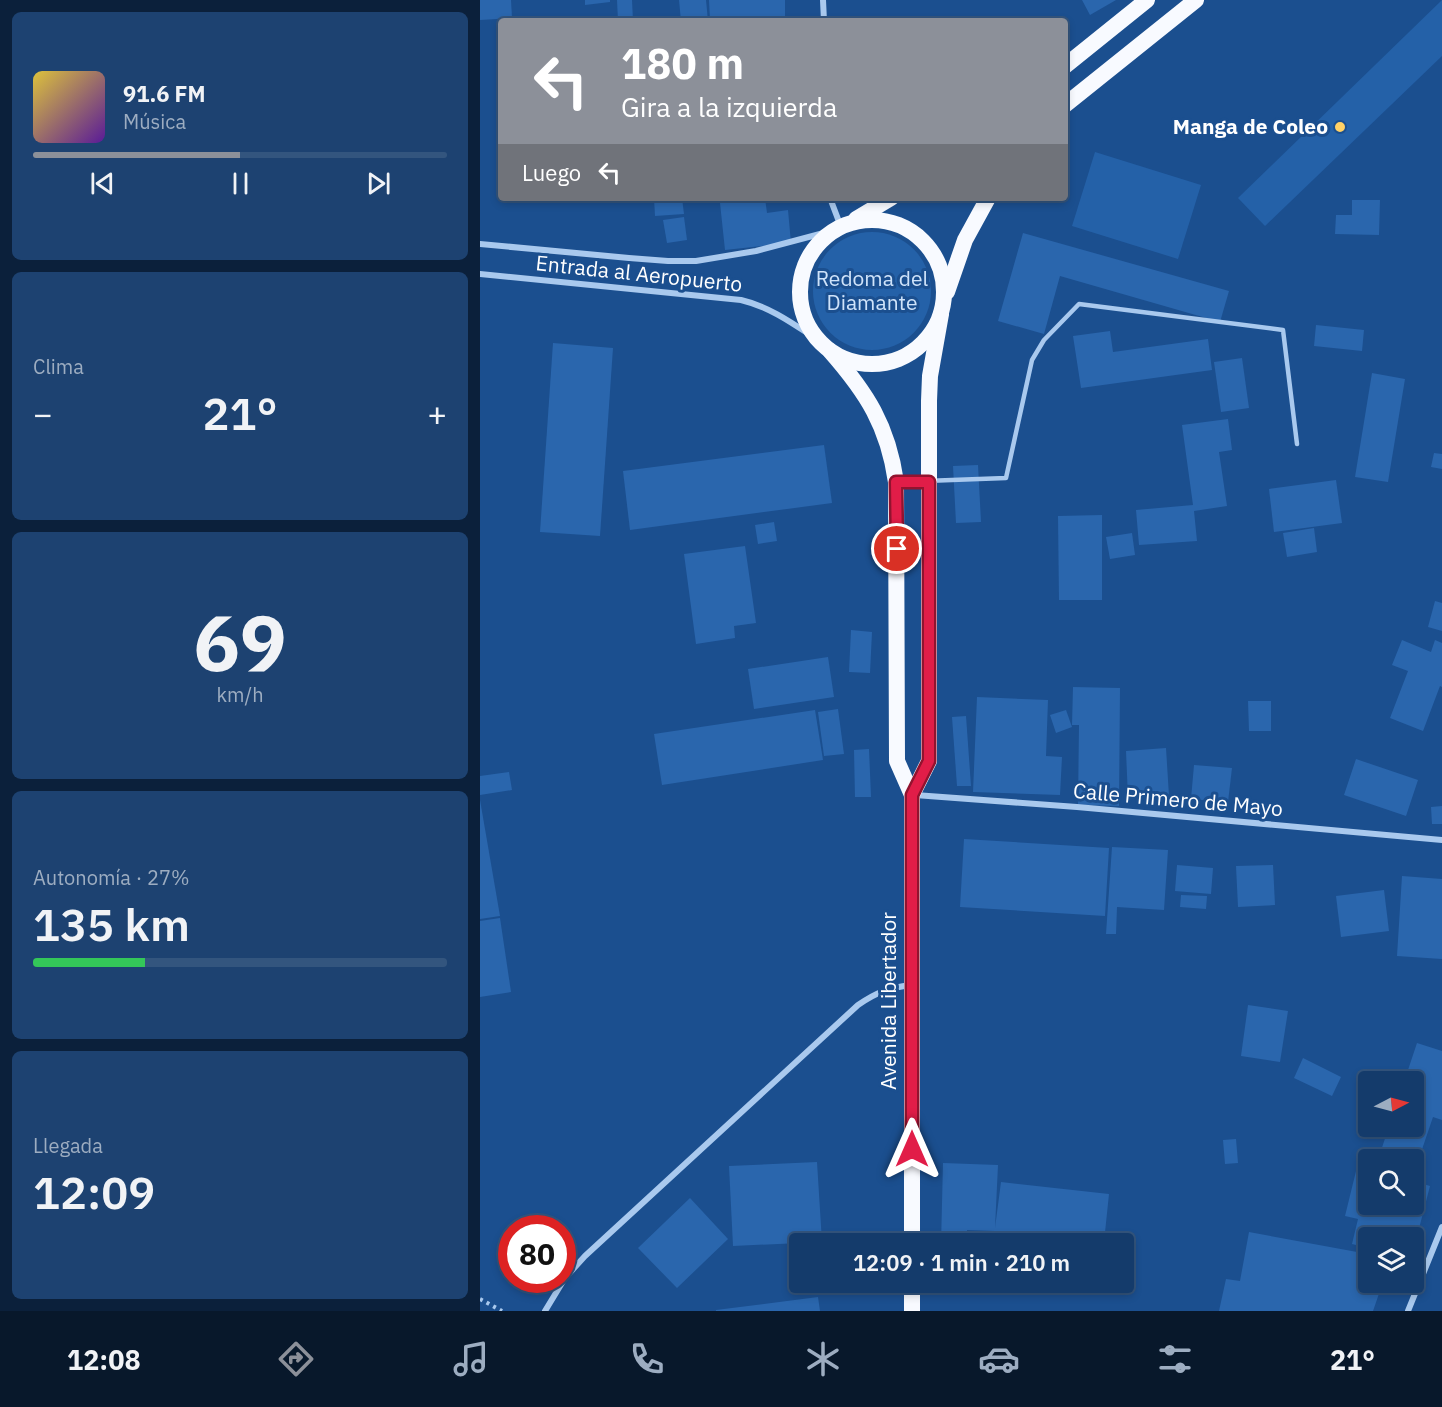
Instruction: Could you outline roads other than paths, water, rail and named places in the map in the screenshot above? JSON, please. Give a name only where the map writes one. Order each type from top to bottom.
[{"type":"highway","points":[[1068,64],[1147,0]]},
{"type":"highway","points":[[1068,103],[1196,0]]},
{"type":"highway","points":[[841,227],[859,221],[891,222],[915,233],[936,257],[941,269],[944,289],[942,308],[933,332],[920,346],[904,357],[886,364],[860,364],[825,347],[812,332],[802,309],[801,282],[804,270],[816,247],[841,227],[886,201]]},
{"type":"highway","name":"Avenida Libertador","points":[[912,795],[929,761],[930,376],[942,308],[965,240],[986,201]]},
{"type":"highway","name":"Avenida Libertador","points":[[825,347],[855,378],[878,416],[888,442],[896,482],[897,761],[912,795],[912,1233]]},
{"type":"highway","points":[[912,1293],[912,1311]]},
{"type":"street","points":[[823,0],[824,18]]},
{"type":"street","points":[[831,201],[841,227]]},
{"type":"street","name":"Entrada al Aeropuerto","points":[[480,244],[629,258],[696,261],[756,251],[841,227]]},
{"type":"street","name":"Entrada al Aeropuerto","points":[[480,274],[756,303],[775,312],[825,347]]},
{"type":"street","name":"Calle Primero de Mayo","points":[[912,795],[1077,807],[1442,840]]},
{"type":"street","points":[[545,1311],[565,1278],[585,1257],[858,1005],[873,994],[890,988],[912,985]]},
{"type":"street","points":[[1408,1311],[1442,1227]]},
{"type":"lane","points":[[896,482],[1006,478],[1032,360],[1044,340],[1079,304],[1283,330],[1297,444]]},
{"type":"place","name":"Manga de Coleo","points":[[1340,127]]},
{"type":"park label","name":"Redoma del Diamante","points":[[872,291]]}]
